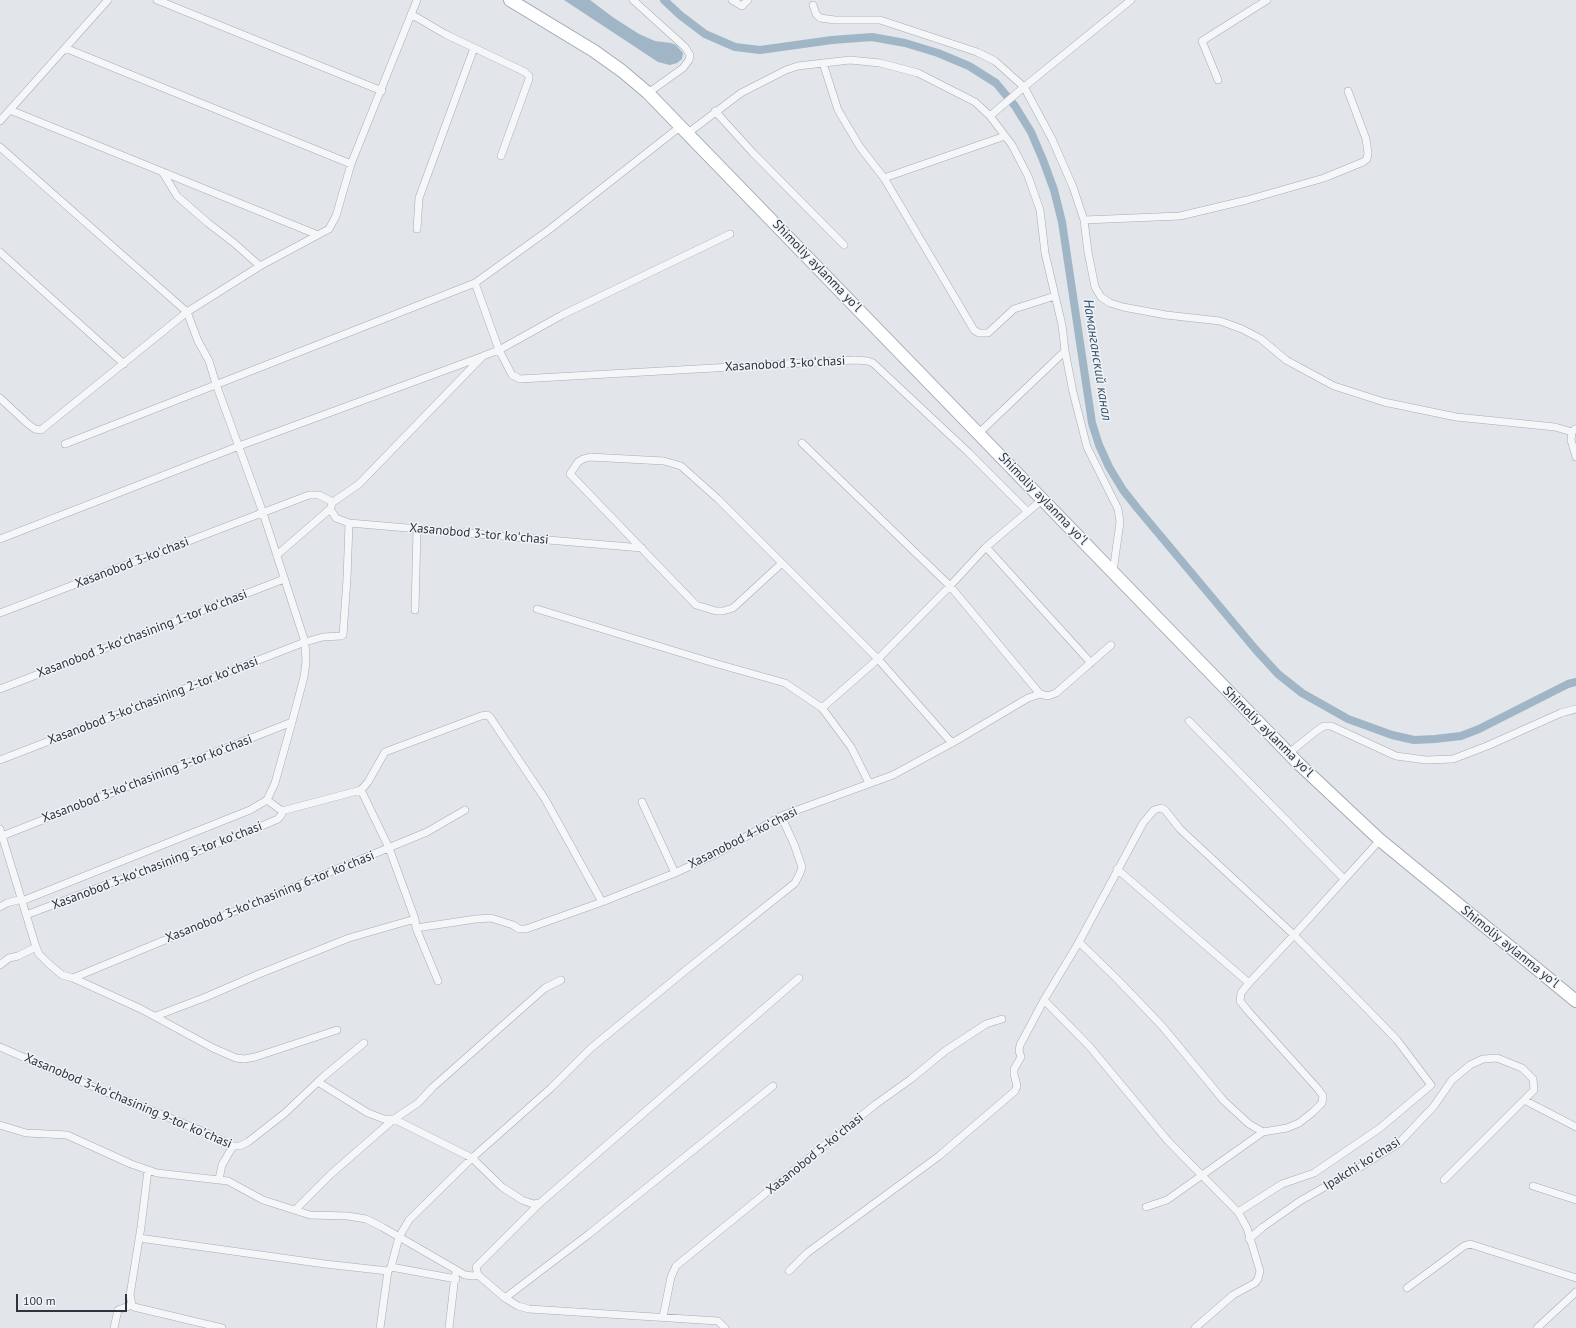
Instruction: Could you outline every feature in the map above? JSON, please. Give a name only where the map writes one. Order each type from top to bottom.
[{"type":"main road","name":"Shimoliy aylanma yoʻl","points":[[510,0],[594,51],[622,71],[648,93],[1289,754],[1380,840],[1576,1001]]},
{"type":"street","points":[[0,121],[108,0]]},
{"type":"street","points":[[158,0],[382,92]]},
{"type":"street","points":[[0,398],[28,424],[35,429],[41,430],[187,312],[260,266],[329,229],[332,224],[351,164],[382,92],[417,0]]},
{"type":"street","points":[[633,0],[686,47],[690,55],[689,60],[683,68],[648,93]]},
{"type":"street","points":[[732,0],[742,6],[748,0]]},
{"type":"street","points":[[992,114],[1131,0]]},
{"type":"street","points":[[1218,80],[1202,41],[1267,0]]},
{"type":"street","points":[[813,5],[816,14],[820,18],[835,20],[880,20],[977,52],[995,60],[1021,89],[1052,139],[1073,186],[1084,220],[1088,252],[1095,287],[1101,297],[1110,303],[1166,315],[1220,321],[1242,329],[1261,339],[1286,360],[1334,386],[1384,402],[1456,417],[1574,430],[1571,440],[1576,457]]},
{"type":"street","points":[[411,14],[445,34],[525,72],[529,76],[501,156]]},
{"type":"street","points":[[65,48],[351,164]]},
{"type":"street","points":[[417,229],[419,198],[474,48]]},
{"type":"street","points":[[65,444],[475,283],[685,130],[715,111],[740,92],[786,70],[798,66],[850,60],[880,63],[918,73],[975,102],[992,114],[1012,145],[1028,176],[1040,210],[1045,253],[1062,325],[1065,351],[1087,447],[1118,509],[1120,522],[1113,572]]},
{"type":"street","points":[[823,63],[838,110],[860,147],[884,178],[970,325],[979,333],[988,333],[1014,310],[1055,296]]},
{"type":"street","points":[[1084,220],[1180,216],[1247,200],[1324,178],[1363,162],[1367,159],[1368,153],[1366,140],[1348,91]]},
{"type":"street","points":[[10,110],[318,235]]},
{"type":"street","points":[[715,111],[844,245]]},
{"type":"street","points":[[884,178],[1005,136]]},
{"type":"street","points":[[0,147],[187,312],[198,341],[209,361],[263,513],[305,642],[306,662],[304,677],[292,722],[275,782],[267,800],[250,810],[22,900],[7,903],[0,907]]},
{"type":"street","points":[[163,173],[178,196],[260,266]]},
{"type":"street","points":[[0,539],[239,446],[499,350],[562,315],[730,234]]},
{"type":"street","points":[[0,252],[124,364]]},
{"type":"street","name":"Xasanobod 3-koʻchasi","points":[[475,283],[499,350],[512,375],[520,379],[868,360],[968,452],[1028,512]]},
{"type":"street","points":[[979,433],[1065,351]]},
{"type":"street","points":[[277,555],[330,509],[333,502],[359,484],[483,356]]},
{"type":"street","points":[[802,443],[950,586],[1040,694]]},
{"type":"street","points":[[782,563],[732,608],[723,611],[716,611],[696,605],[570,474],[578,462],[590,457],[664,461],[681,466],[718,499],[878,658],[952,743]]},
{"type":"street","name":"Xasanobod 3-koʻchasi","points":[[0,613],[309,495],[319,495],[333,502]]},
{"type":"street","points":[[822,708],[878,658],[950,586],[986,547],[1043,499]]},
{"type":"street","name":"Xasanobod 3-tor koʻchasi","points":[[330,509],[336,518],[349,523],[642,548]]},
{"type":"street","name":"Xasanobod 3-koʻchasining 2-tor koʻchasi","points":[[0,760],[305,642],[323,637],[338,637],[343,635],[349,523]]},
{"type":"street","points":[[415,610],[417,529]]},
{"type":"street","points":[[986,547],[1091,663]]},
{"type":"street","name":"Xasanobod 3-koʻchasining 1-tor koʻchasi","points":[[0,689],[284,579]]},
{"type":"street","points":[[537,609],[714,664],[786,683],[822,708],[851,748],[869,783]]},
{"type":"street","name":"Xasanobod 4-koʻchasi","points":[[416,928],[491,918],[513,925],[519,929],[526,929],[602,902],[675,873],[718,853],[780,816],[893,775],[952,743],[1010,707],[1028,698],[1040,694],[1048,696],[1056,693],[1111,645]]},
{"type":"street","points":[[1289,754],[1315,732],[1324,726],[1331,726],[1396,756],[1426,760],[1453,759],[1487,746],[1562,713],[1576,709]]},
{"type":"street","points":[[267,800],[282,811],[361,790],[368,782],[385,752],[487,715],[490,717],[545,799],[602,902]]},
{"type":"street","points":[[1189,721],[1344,879]]},
{"type":"street","name":"Xasanobod 3-koʻchasining 3-tor koʻchasi","points":[[1,832],[292,722]]},
{"type":"street","points":[[361,790],[388,848],[415,919],[416,928],[438,981]]},
{"type":"street","points":[[642,802],[675,873]]},
{"type":"street","points":[[789,1271],[807,1253],[938,1156],[1015,1092],[1017,1086],[1014,1069],[1021,1057],[1019,1051],[1020,1045],[1044,1000],[1079,942],[1143,823],[1154,810],[1161,808],[1165,810],[1180,830],[1294,935],[1392,1035],[1431,1085],[1444,1091]]},
{"type":"street","name":"Xasanobod 3-koʻchasining 6-tor koʻchasi","points":[[73,978],[427,832],[465,810]]},
{"type":"street","name":"Xasanobod 3-koʻchasining 5-tor koʻchasi","points":[[26,915],[161,866],[264,825],[278,819],[281,816],[282,811]]},
{"type":"street","points":[[380,1328],[389,1269],[399,1237],[409,1220],[472,1158],[551,1088],[591,1048],[680,974],[795,883],[802,867],[794,844],[780,816]]},
{"type":"street","points":[[1,832],[36,947],[39,954],[55,970],[67,977],[73,978],[156,1016],[213,1048],[236,1058],[244,1059],[255,1057],[337,1030]]},
{"type":"street","points":[[1146,1207],[1167,1200],[1263,1132],[1287,1128],[1298,1123],[1322,1103],[1323,1096],[1240,1001],[1241,993],[1380,840]]},
{"type":"street","points":[[1117,869],[1249,983]]},
{"type":"street","points":[[156,1016],[206,998],[259,974],[350,938],[415,919]]},
{"type":"street","points":[[1079,942],[1162,1026],[1224,1101],[1249,1124],[1263,1132]]},
{"type":"street","points":[[0,965],[9,958],[18,956],[36,947]]},
{"type":"street","points":[[725,1328],[718,1321],[529,1309],[518,1306],[505,1298],[478,1275],[476,1267],[540,1203],[799,978]]},
{"type":"street","points":[[295,1210],[331,1174],[394,1119],[418,1103],[433,1087],[545,988],[561,980]]},
{"type":"street","points":[[1044,1000],[1090,1047],[1168,1141],[1238,1212],[1246,1228],[1260,1271],[1258,1279],[1255,1283],[1233,1295],[1194,1328]]},
{"type":"street","name":"Xasanobod 5-koʻchasi","points":[[663,1317],[676,1266],[876,1104],[912,1079],[945,1052],[986,1024],[1002,1019]]},
{"type":"street","name":"Xasanobod 3-koʻchasining 9-tor koʻchasi","points":[[0,1047],[56,1072],[209,1134],[233,1146],[240,1146],[248,1142],[285,1113],[318,1082],[364,1043]]},
{"type":"street","name":"Ipakchi koʻchasi","points":[[1249,1238],[1263,1226],[1300,1201],[1399,1143],[1434,1106],[1452,1080],[1470,1065],[1483,1059],[1496,1058],[1522,1068],[1533,1079],[1534,1090],[1524,1100]]},
{"type":"street","points":[[318,1082],[368,1113],[384,1119],[394,1119],[472,1158],[502,1187],[522,1200],[533,1204],[540,1203]]},
{"type":"street","points":[[1238,1212],[1282,1184],[1314,1172],[1380,1128],[1431,1085]]},
{"type":"street","points":[[505,1298],[595,1229],[773,1086]]},
{"type":"street","points":[[1444,1180],[1524,1100],[1576,1127]]},
{"type":"street","points":[[0,1125],[26,1133],[67,1135],[131,1164],[148,1170],[181,1176],[219,1179],[234,1183],[263,1200],[310,1215],[348,1216],[366,1219],[464,1275],[478,1275]]},
{"type":"street","points":[[219,1179],[222,1164],[233,1146]]},
{"type":"street","points":[[132,1305],[130,1295],[148,1170]]},
{"type":"street","points":[[1533,1186],[1576,1200]]},
{"type":"street","points":[[139,1238],[325,1264],[389,1269],[456,1279]]},
{"type":"street","points":[[1407,1288],[1464,1246],[1470,1244],[1576,1278]]},
{"type":"street","points":[[449,1328],[456,1279],[455,1269]]},
{"type":"street","points":[[1537,1328],[1576,1292]]},
{"type":"street","points":[[114,1328],[118,1310],[132,1305],[134,1307],[222,1328]]},
{"type":"water","points":[[564,0],[590,0],[639,34],[655,41],[676,45],[683,53],[682,59],[677,63],[670,65],[658,62]]},
{"type":"waterway","name":"Наманганский канал","points":[[664,0],[680,15],[705,34],[735,47],[760,50],[832,40],[872,37],[905,43],[938,53],[969,66],[996,83],[1015,106],[1031,132],[1054,190],[1062,222],[1092,423],[1099,445],[1109,467],[1123,490],[1138,509],[1256,650],[1278,674],[1302,693],[1348,719],[1392,735],[1414,740],[1461,736],[1479,729],[1568,684],[1576,682]]}]
